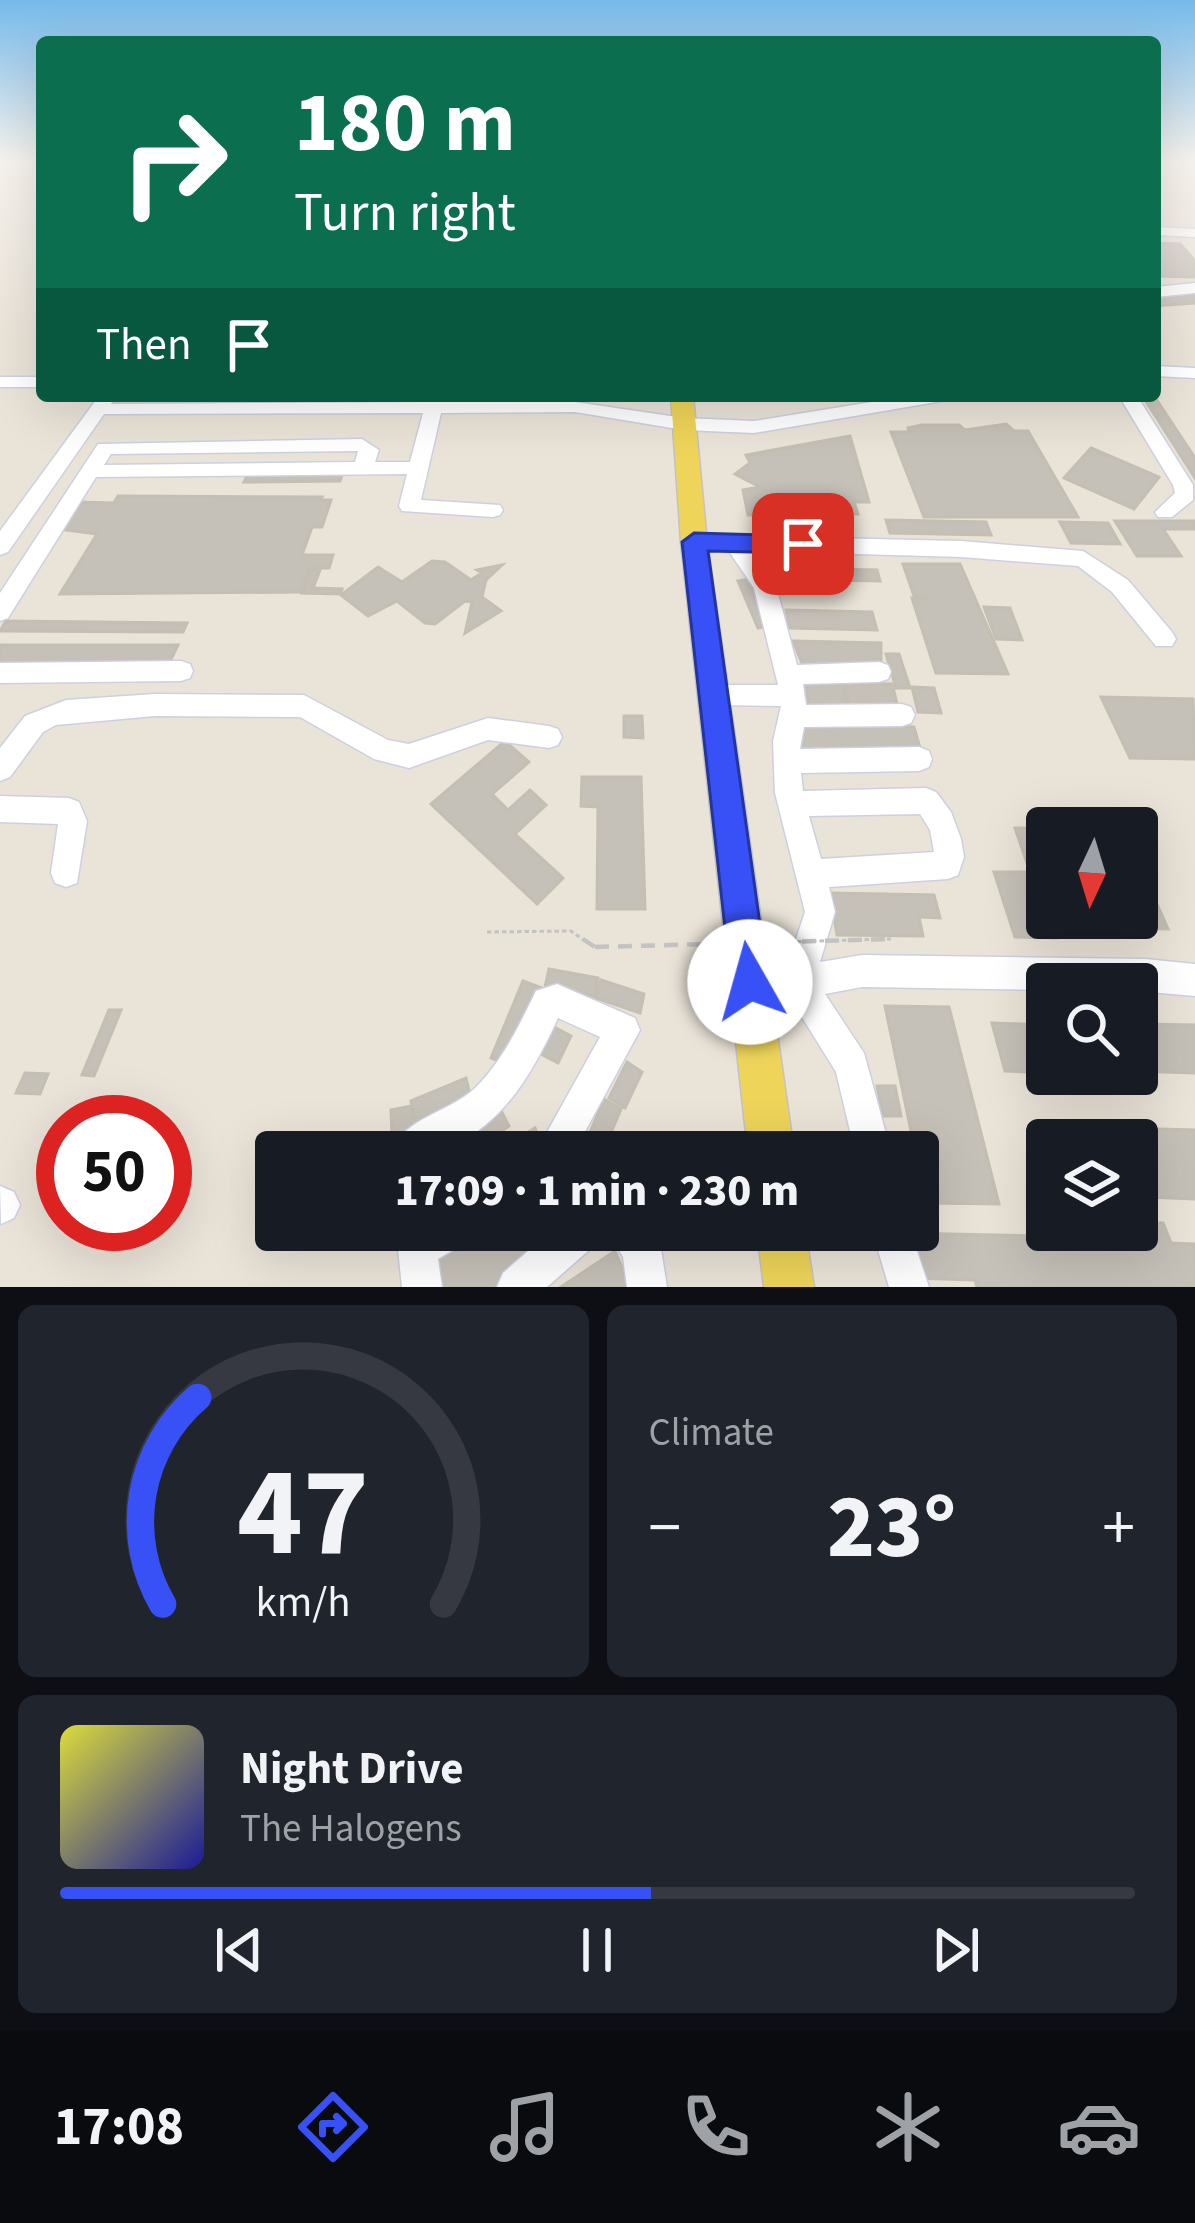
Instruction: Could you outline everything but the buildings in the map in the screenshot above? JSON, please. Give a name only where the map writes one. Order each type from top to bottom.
[{"type":"main road","points":[[683,410],[694,542],[768,1131]]},
{"type":"main road","points":[[784,1251],[788,1287]]},
{"type":"street","points":[[1161,231],[1195,233]]},
{"type":"street","points":[[1161,291],[1195,288]]},
{"type":"street","points":[[1161,371],[1195,373]]},
{"type":"street","points":[[0,382],[36,382]]},
{"type":"street","points":[[1161,386],[1195,388]]},
{"type":"street","points":[[4,536],[103,403],[435,402],[683,410],[769,427],[899,402]]},
{"type":"street","points":[[435,402],[409,506],[493,510]]},
{"type":"street","points":[[1132,402],[1183,485],[1186,495],[1165,512]]},
{"type":"street","points":[[0,612],[99,454],[114,446],[362,445],[369,450],[363,469],[417,468]]},
{"type":"street","points":[[694,542],[961,549],[1083,559],[1120,586],[1164,639]]},
{"type":"street","points":[[734,543],[765,586],[791,695],[786,741],[792,804],[820,912],[798,982]]},
{"type":"street","points":[[0,673],[181,671]]},
{"type":"street","points":[[791,695],[879,672]]},
{"type":"street","points":[[716,694],[791,695],[902,715]]},
{"type":"street","points":[[0,769],[34,724],[49,716],[155,705],[304,706],[383,752],[409,756],[488,729],[549,737]]},
{"type":"street","points":[[787,761],[919,759]]},
{"type":"street","points":[[792,804],[926,801],[936,808],[950,852],[948,866],[812,874]]},
{"type":"street","points":[[0,809],[70,811],[66,873]]},
{"type":"street","points":[[750,982],[798,982],[862,970],[1195,980]]},
{"type":"street","points":[[798,982],[852,1065],[868,1131]]},
{"type":"street","points":[[439,1131],[476,1111],[521,1057],[548,1003],[556,1000],[623,1030],[570,1131]]},
{"type":"street","points":[[517,1287],[558,1251]]},
{"type":"street","points":[[641,1251],[648,1271],[646,1287]]},
{"type":"street","points":[[898,1251],[909,1287]]},
{"type":"path","points":[[487,932],[571,931],[595,947],[891,939]]},
{"type":"route","points":[[750,982],[694,542],[803,544]]}]
